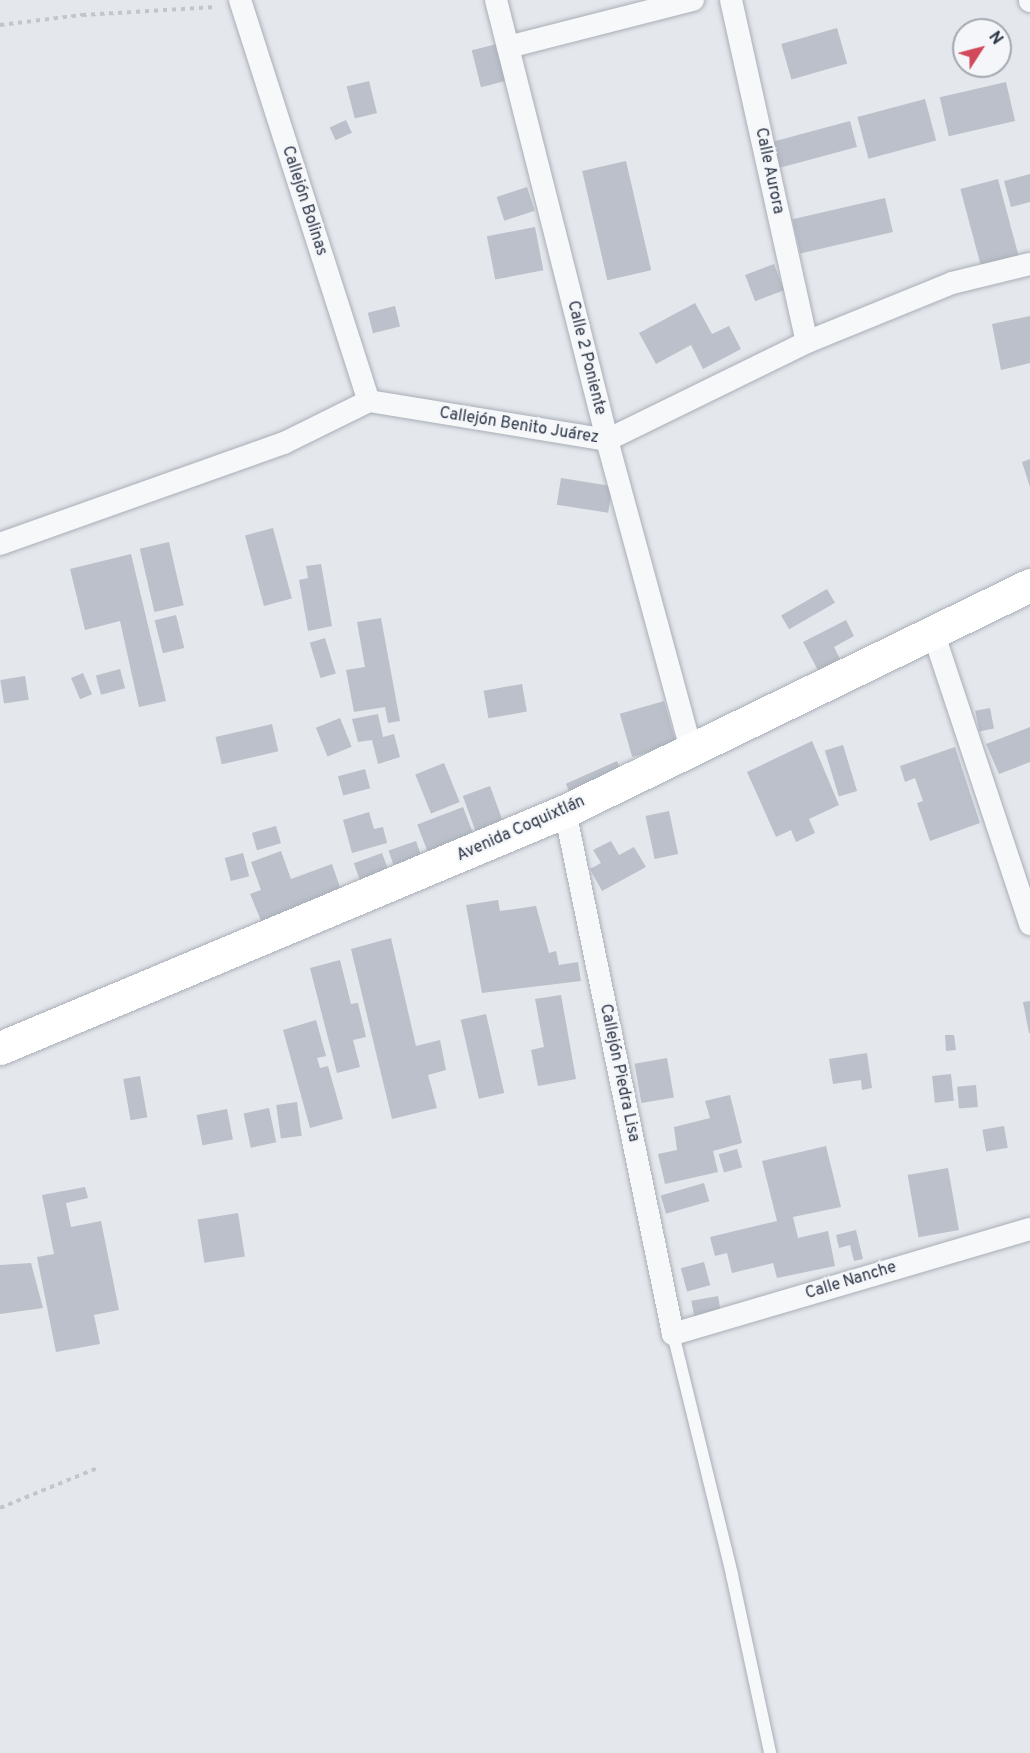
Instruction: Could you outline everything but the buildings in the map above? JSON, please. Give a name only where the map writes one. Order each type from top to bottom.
[{"type":"street","name":"Calle 2 Poniente","points":[[496,0],[607,440],[691,749]]},
{"type":"street","points":[[508,47],[693,0]]},
{"type":"street","name":"Calle Aurora","points":[[731,0],[807,342]]},
{"type":"street","name":"Callejón Bolinas","points":[[241,3],[369,401]]},
{"type":"street","name":"Callejón Benito Juárez","points":[[369,401],[607,440],[807,342],[952,283],[1030,264]]},
{"type":"street","points":[[0,543],[273,448],[369,401]]},
{"type":"street","name":"Avenida Coquixtlán","points":[[0,1048],[565,811],[1030,585]]},
{"type":"street","points":[[933,632],[1030,924]]},
{"type":"street","name":"Callejón Piedra Lisa","points":[[565,811],[673,1334]]},
{"type":"street","name":"Calle Nanche","points":[[673,1334],[1030,1229]]},
{"type":"lane","points":[[673,1334],[732,1575],[770,1753]]},
{"type":"path","points":[[0,25],[82,15],[241,3]]},
{"type":"path","points":[[0,1508],[100,1467]]}]
